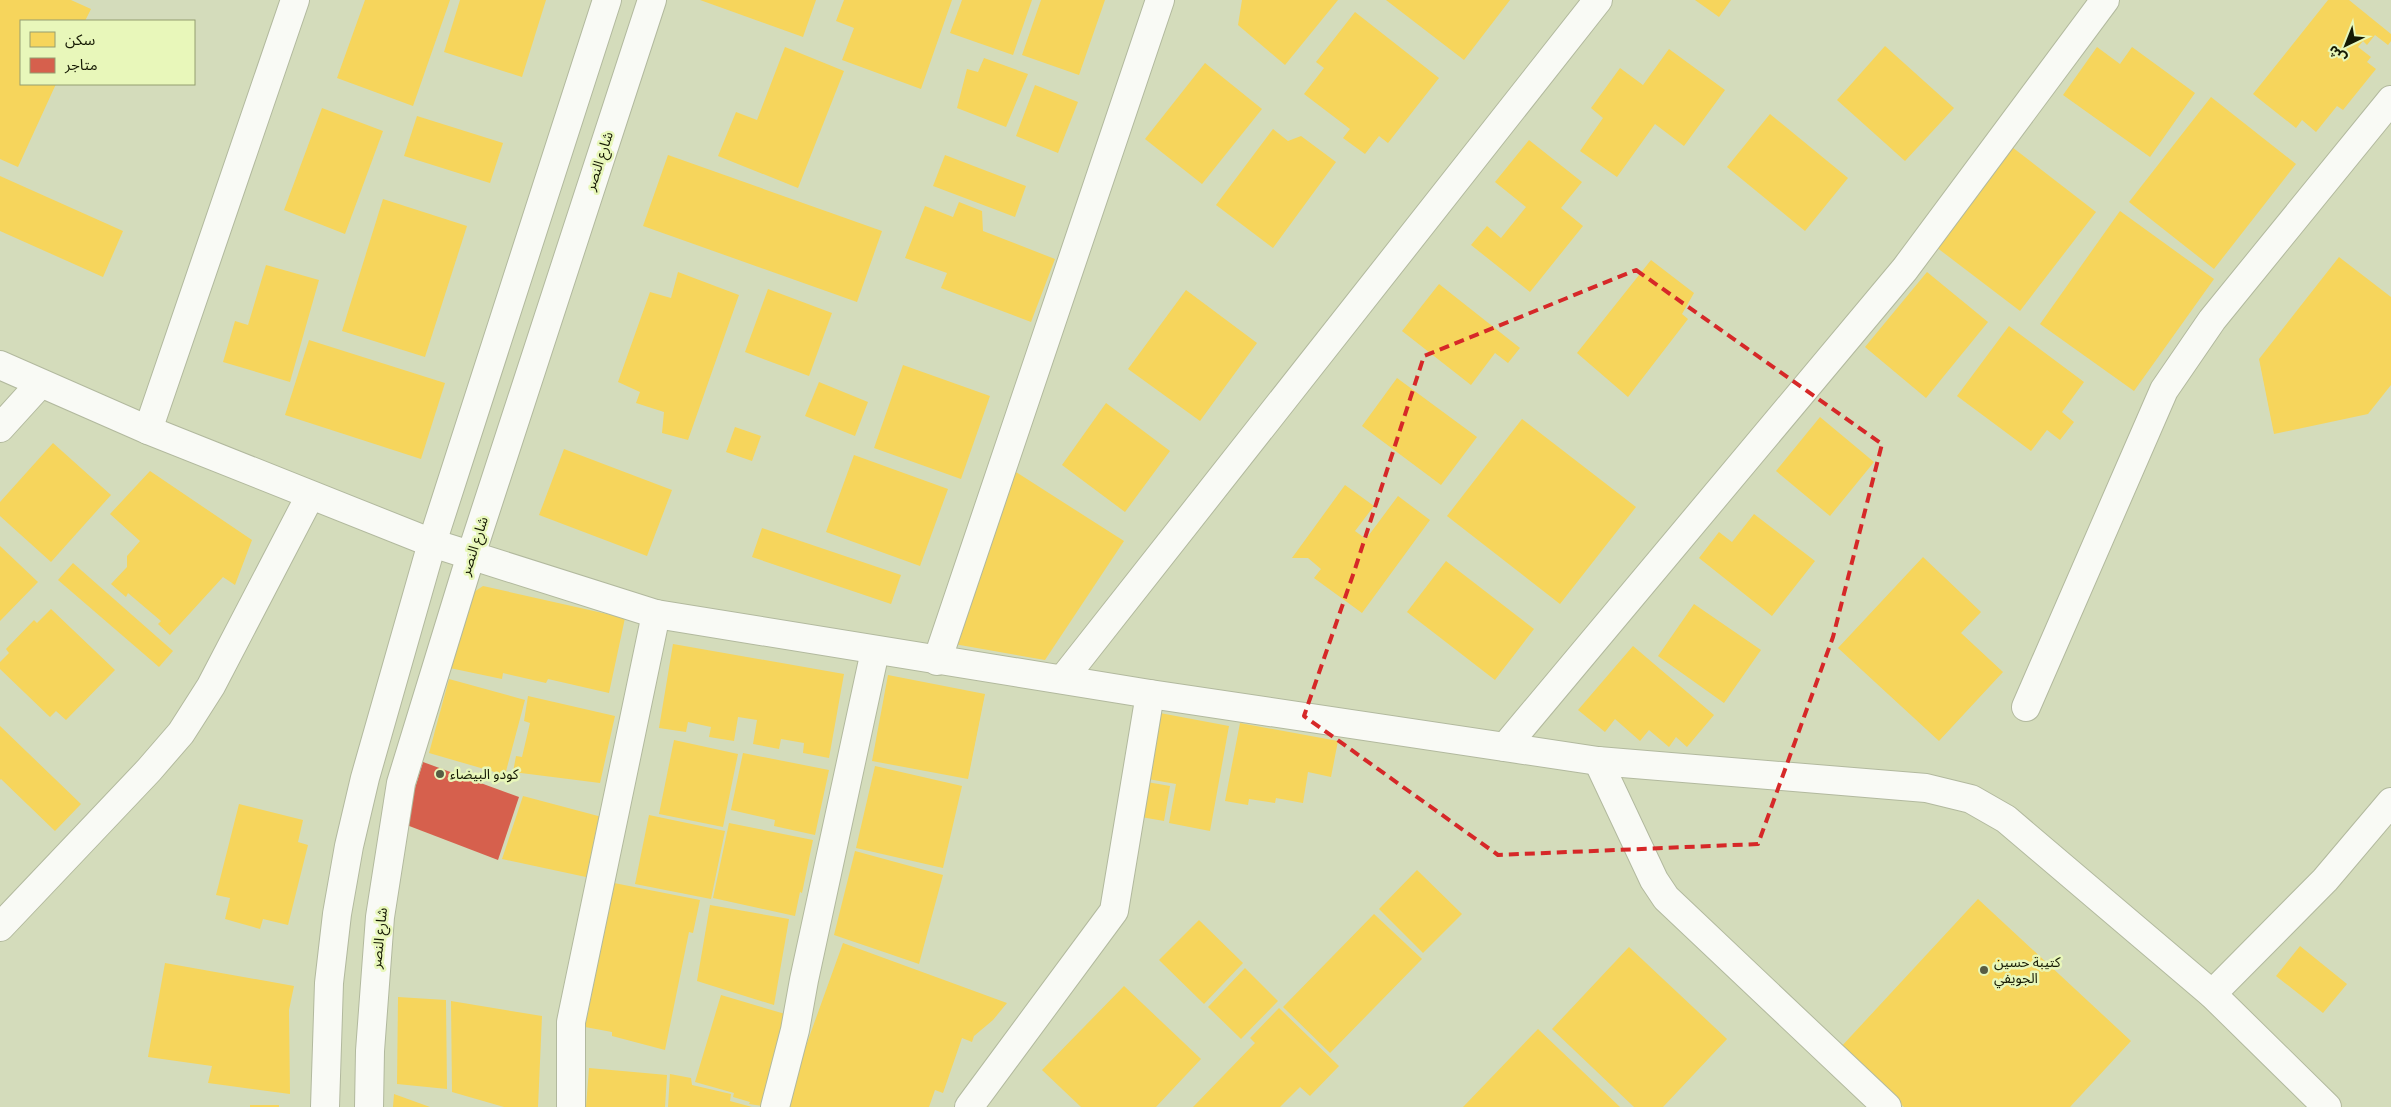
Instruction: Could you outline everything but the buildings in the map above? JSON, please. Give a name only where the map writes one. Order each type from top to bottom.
[{"type":"street","points":[[148,430],[294,0]]},
{"type":"street","points":[[325,1107],[329,983],[337,914],[349,846],[365,778],[432,543],[607,0]]},
{"type":"street","name":"شارع النصر","points":[[369,1107],[370,1052],[380,917],[401,783],[471,555],[652,0]]},
{"type":"street","points":[[937,660],[1160,0]]},
{"type":"street","points":[[1063,679],[1598,0]]},
{"type":"street","points":[[1505,748],[1905,269],[2105,0]]},
{"type":"street","points":[[2026,707],[2164,390],[2212,320],[2391,100]]},
{"type":"street","points":[[0,365],[148,430],[432,543],[656,614],[1150,694],[1505,748],[1598,761],[1926,788],[1970,799],[2006,819],[2212,994],[2327,1107]]},
{"type":"street","points":[[0,428],[40,384]]},
{"type":"street","points":[[0,927],[149,770],[181,733],[211,686],[310,496]]},
{"type":"street","points":[[571,1107],[571,1022],[656,614]]},
{"type":"street","points":[[775,1107],[795,1030],[804,980],[876,650]]},
{"type":"street","points":[[969,1107],[1114,911],[1150,694]]},
{"type":"street","points":[[1598,761],[1654,880],[1666,898],[1887,1107]]},
{"type":"street","points":[[2212,994],[2325,880],[2391,802]]},
{"type":"highlighted area","points":[[1636,270],[1882,444],[1833,637],[1758,844],[1498,855],[1304,716],[1355,569],[1424,356]]},
{"type":"place","name":"كودو البيضاء","points":[[440,774]]},
{"type":"place","name":"كتيبة حسين الجويفي","points":[[1984,970]]}]
